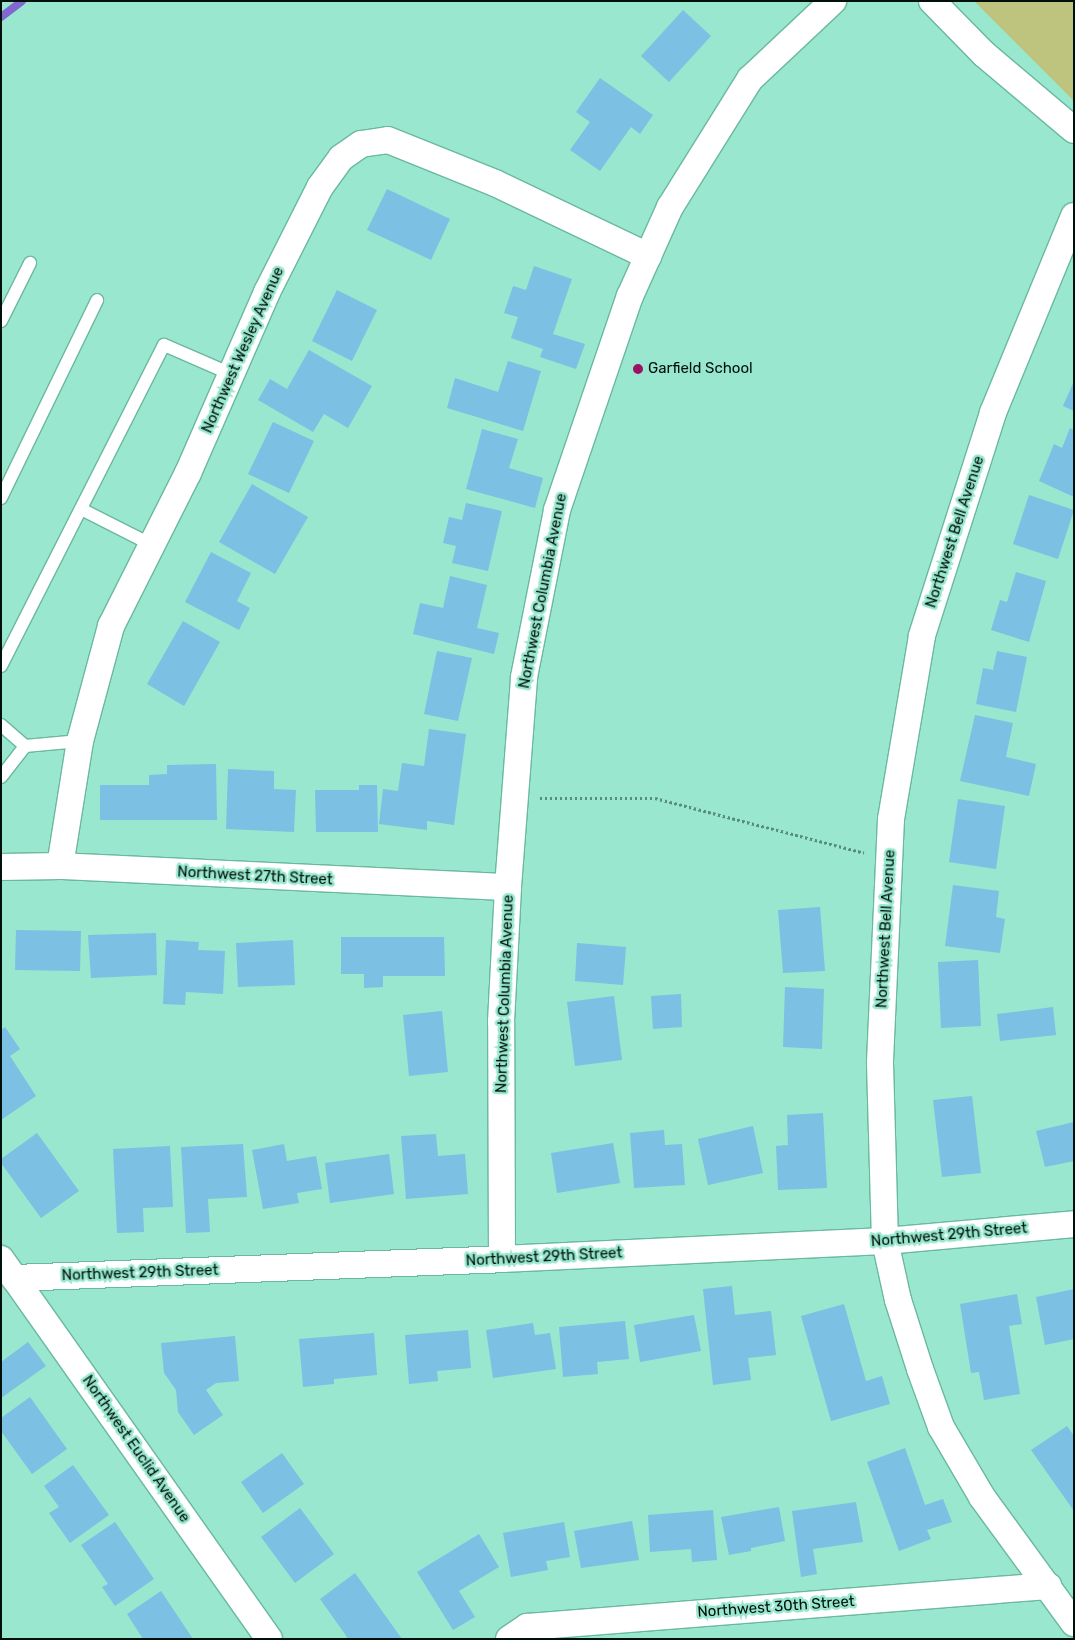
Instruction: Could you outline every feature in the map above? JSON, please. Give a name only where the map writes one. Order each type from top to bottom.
[{"type":"street","name":"Northwest Columbia Avenue","points":[[502,1259],[502,1022],[508,887],[524,677],[557,510],[630,296],[670,207],[750,79],[833,1]]},
{"type":"street","points":[[932,1],[984,54],[1074,130]]},
{"type":"street","name":"Northwest Wesley Avenue","points":[[60,866],[80,742],[111,626],[188,473],[267,292],[320,187],[341,158],[361,144],[388,140],[495,183],[648,256]]},
{"type":"street","name":"Northwest Bell Avenue","points":[[1074,216],[993,413],[922,636],[891,819],[880,1063],[886,1241],[898,1300],[941,1428],[982,1497],[1074,1623]]},
{"type":"street","name":"Northwest 27th Street","points":[[1,868],[60,866],[508,887]]},
{"type":"street","name":"Northwest 29th Street","points":[[8,1268],[502,1259],[886,1241],[1074,1224]]},
{"type":"street","name":"Northwest Euclid Avenue","points":[[8,1268],[269,1639]]},
{"type":"street","name":"Northwest 30th Street","points":[[508,1639],[527,1627],[1048,1586]]},
{"type":"lane","points":[[1,321],[30,263]]},
{"type":"lane","points":[[1,498],[98,300]]},
{"type":"lane","points":[[1,666],[164,345],[231,374]]},
{"type":"lane","points":[[81,509],[152,545]]},
{"type":"lane","points":[[1,725],[24,746],[80,742]]},
{"type":"lane","points":[[1,777],[24,746]]},
{"type":"path","points":[[515,798],[655,798],[889,860]]},
{"type":"green space","points":[[974,1],[1074,1],[1074,101]]},
{"type":"building","points":[[683,10],[711,36],[669,82],[641,56]]},
{"type":"building","points":[[600,78],[653,115],[640,134],[631,127],[600,171],[570,150],[590,122],[576,112]]},
{"type":"building","points":[[387,189],[450,219],[431,260],[367,230]]},
{"type":"building","points":[[534,266],[572,279],[553,334],[585,344],[576,369],[540,357],[543,349],[511,338],[518,317],[504,313],[513,286],[526,290]]},
{"type":"building","points":[[337,290],[377,310],[352,361],[312,341]]},
{"type":"building","points":[[309,350],[372,386],[348,428],[324,414],[313,432],[258,400],[270,379],[287,389]]},
{"type":"building","points":[[508,361],[541,371],[523,431],[447,408],[455,378],[498,392]]},
{"type":"building","points":[[1074,381],[1074,411],[1063,406]]},
{"type":"building","points":[[273,422],[314,441],[289,493],[248,474]]},
{"type":"building","points":[[1070,428],[1074,430],[1074,497],[1039,481],[1054,444],[1062,448]]},
{"type":"building","points":[[482,429],[518,439],[509,468],[543,478],[535,508],[466,489]]},
{"type":"building","points":[[252,484],[308,517],[275,574],[219,542]]},
{"type":"building","points":[[1029,495],[1074,510],[1058,559],[1013,544]]},
{"type":"building","points":[[466,503],[502,511],[488,571],[452,563],[456,546],[443,543],[449,517],[462,520]]},
{"type":"building","points":[[211,552],[251,573],[237,601],[250,608],[239,630],[185,602]]},
{"type":"building","points":[[1016,572],[1046,581],[1029,642],[991,630],[1000,600],[1007,602]]},
{"type":"building","points":[[450,576],[487,585],[477,628],[499,633],[494,654],[413,634],[420,603],[443,608]]},
{"type":"building","points":[[183,621],[220,642],[184,706],[147,684]]},
{"type":"building","points":[[437,651],[472,658],[458,721],[424,714]]},
{"type":"building","points":[[997,651],[1027,657],[1016,712],[976,704],[983,668],[993,670]]},
{"type":"building","points":[[975,715],[1013,723],[1006,757],[1036,764],[1029,796],[960,781]]},
{"type":"building","points":[[429,729],[466,734],[454,825],[427,821],[427,830],[379,824],[383,789],[398,791],[402,763],[424,766]]},
{"type":"building","points":[[216,764],[217,820],[100,820],[100,785],[149,785],[149,775],[167,774],[167,765]]},
{"type":"building","points":[[228,769],[274,771],[274,789],[296,790],[294,832],[226,829]]},
{"type":"building","points":[[359,785],[377,785],[378,832],[316,832],[315,790],[359,790]]},
{"type":"building","points":[[958,799],[1005,806],[996,869],[949,862]]},
{"type":"building","points":[[953,885],[999,891],[996,917],[1005,919],[1000,953],[945,946]]},
{"type":"building","points":[[820,907],[825,971],[783,973],[778,910]]},
{"type":"building","points":[[16,930],[81,931],[80,971],[15,970]]},
{"type":"building","points":[[156,933],[157,975],[91,978],[88,935]]},
{"type":"building","points":[[341,937],[444,937],[445,976],[383,976],[383,987],[364,988],[364,974],[341,974]]},
{"type":"building","points":[[166,940],[199,942],[198,950],[225,951],[223,994],[186,992],[185,1005],[163,1004]]},
{"type":"building","points":[[293,940],[295,985],[238,987],[236,943]]},
{"type":"building","points":[[577,943],[626,947],[623,985],[575,981]]},
{"type":"building","points":[[978,960],[981,1026],[941,1028],[938,962]]},
{"type":"building","points":[[785,987],[824,989],[822,1049],[783,1047]]},
{"type":"building","points":[[681,994],[682,1027],[653,1029],[651,996]]},
{"type":"building","points":[[614,996],[622,1060],[575,1066],[567,1002]]},
{"type":"building","points":[[1053,1007],[1056,1035],[1000,1041],[997,1014]]},
{"type":"building","points":[[442,1011],[448,1072],[409,1076],[403,1015]]},
{"type":"building","points":[[5,1027],[20,1049],[10,1056],[36,1096],[1,1120],[1,1030]]},
{"type":"building","points":[[972,1096],[981,1173],[942,1177],[933,1100]]},
{"type":"building","points":[[823,1113],[827,1188],[778,1190],[776,1146],[788,1145],[787,1115]]},
{"type":"building","points":[[1074,1122],[1074,1161],[1045,1167],[1036,1131]]},
{"type":"building","points":[[753,1126],[763,1173],[708,1185],[698,1139]]},
{"type":"building","points":[[664,1130],[665,1145],[682,1144],[685,1185],[634,1188],[630,1133]]},
{"type":"building","points":[[37,1133],[79,1191],[41,1218],[1,1163],[1,1159]]},
{"type":"building","points":[[436,1134],[438,1156],[465,1154],[468,1194],[406,1199],[401,1136]]},
{"type":"building","points":[[613,1143],[620,1183],[557,1193],[551,1153]]},
{"type":"building","points":[[243,1144],[247,1197],[208,1199],[210,1232],[186,1233],[181,1147]]},
{"type":"building","points":[[284,1144],[287,1161],[316,1156],[322,1189],[297,1193],[299,1203],[263,1209],[252,1150]]},
{"type":"building","points":[[170,1146],[173,1207],[143,1208],[144,1232],[117,1233],[113,1149]]},
{"type":"building","points":[[389,1154],[394,1194],[330,1203],[325,1163]]},
{"type":"building","points":[[732,1286],[735,1315],[771,1311],[776,1355],[748,1358],[751,1380],[713,1385],[703,1289]]},
{"type":"building","points":[[1074,1289],[1074,1339],[1045,1345],[1036,1297]]},
{"type":"building","points":[[1017,1294],[1022,1324],[1009,1326],[1020,1394],[984,1400],[979,1372],[971,1373],[960,1304]]},
{"type":"building","points":[[844,1304],[866,1381],[882,1376],[890,1404],[831,1421],[801,1316]]},
{"type":"building","points":[[694,1315],[701,1351],[640,1362],[634,1325]]},
{"type":"building","points":[[625,1321],[629,1359],[597,1362],[598,1374],[563,1377],[559,1327]]},
{"type":"building","points":[[533,1323],[535,1335],[550,1333],[556,1369],[493,1378],[486,1330]]},
{"type":"building","points":[[468,1330],[471,1368],[437,1371],[438,1381],[409,1384],[405,1335]]},
{"type":"building","points":[[374,1333],[377,1375],[334,1379],[334,1384],[303,1387],[299,1339]]},
{"type":"building","points":[[235,1336],[239,1381],[216,1383],[206,1390],[223,1415],[194,1435],[178,1412],[176,1390],[164,1373],[161,1343]]},
{"type":"building","points":[[28,1342],[46,1366],[1,1398],[1,1362]]},
{"type":"building","points":[[30,1397],[67,1449],[32,1474],[1,1431],[1,1418]]},
{"type":"building","points":[[1067,1426],[1074,1436],[1074,1511],[1031,1450]]},
{"type":"building","points":[[905,1448],[925,1505],[943,1499],[952,1522],[927,1530],[931,1539],[899,1551],[867,1462]]},
{"type":"building","points":[[282,1453],[304,1484],[263,1513],[241,1482]]},
{"type":"building","points":[[73,1465],[109,1515],[70,1543],[49,1513],[59,1507],[44,1486]]},
{"type":"building","points":[[856,1502],[863,1542],[813,1549],[817,1574],[801,1577],[792,1511]]},
{"type":"building","points":[[779,1507],[785,1541],[729,1555],[721,1517]]},
{"type":"building","points":[[300,1508],[334,1554],[295,1583],[261,1537]]},
{"type":"building","points":[[713,1510],[717,1560],[692,1562],[691,1549],[650,1552],[648,1515]]},
{"type":"building","points":[[632,1521],[639,1560],[581,1568],[574,1531]]},
{"type":"building","points":[[115,1522],[154,1579],[115,1606],[102,1587],[108,1584],[81,1545]]},
{"type":"building","points":[[564,1522],[570,1557],[546,1561],[548,1570],[511,1577],[503,1533]]},
{"type":"building","points":[[479,1534],[499,1567],[459,1591],[475,1617],[453,1630],[417,1572]]},
{"type":"building","points":[[355,1573],[402,1639],[345,1639],[347,1637],[320,1599]]},
{"type":"building","points":[[161,1591],[193,1639],[143,1639],[127,1614]]},
{"type":"waterway","points":[[1,17],[22,1]]},
{"type":"place","name":"Garfield School","points":[[638,369]]}]
